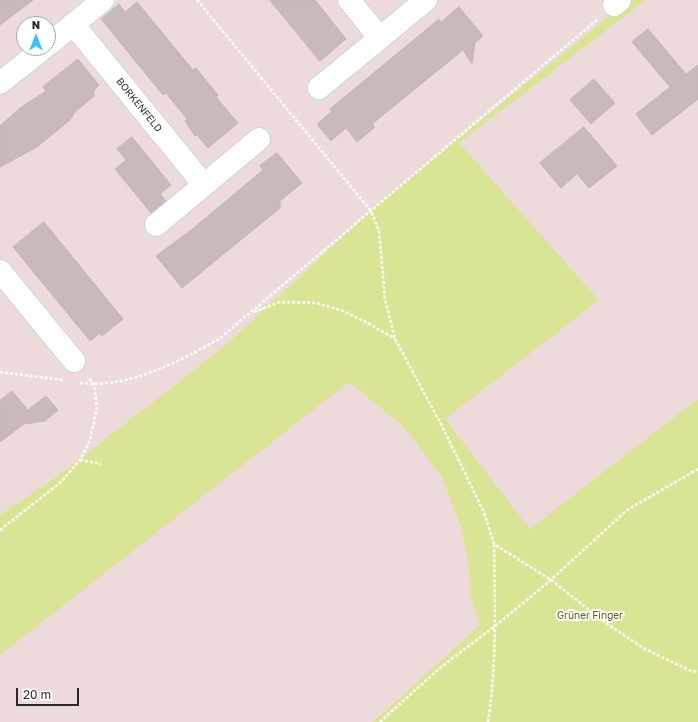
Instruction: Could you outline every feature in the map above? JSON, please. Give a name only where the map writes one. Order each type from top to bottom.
[{"type":"street","points":[[56,38],[103,0]]},
{"type":"street","points":[[349,0],[380,38]]},
{"type":"street","points":[[319,88],[426,0]]},
{"type":"street","name":"BORKENFELD","points":[[73,24],[204,185]]},
{"type":"street","points":[[0,84],[34,56]]},
{"type":"street","points":[[156,225],[258,139]]},
{"type":"street","points":[[0,271],[72,371]]},
{"type":"path","points":[[197,0],[371,211],[379,231],[385,299],[395,340],[441,424],[483,510],[494,544],[496,626],[492,695],[488,722]]},
{"type":"path","points":[[78,382],[94,384],[123,380],[156,370],[183,359],[219,340],[617,3]]},
{"type":"path","points":[[250,314],[280,302],[316,303],[340,310],[368,323],[395,340]]},
{"type":"path","points":[[0,372],[72,371],[94,384]]},
{"type":"path","points":[[0,530],[60,483],[80,460],[90,440],[94,425],[97,408],[94,384]]},
{"type":"path","points":[[80,460],[101,464]]},
{"type":"path","points":[[380,722],[440,668],[496,626],[551,580],[627,510],[698,469]]},
{"type":"path","points":[[494,544],[551,580],[607,624],[645,649],[689,670],[698,672]]},
{"type":"green space","name":"Grüner Finger","points":[[629,0],[646,0],[459,143],[599,300],[445,419],[530,529],[698,399],[698,722],[373,722],[480,625],[471,596],[468,560],[461,527],[442,477],[404,427],[349,382],[0,655],[0,515],[55,478],[229,342],[387,196]]},
{"type":"building","points":[[0,0],[33,0],[0,25]]},
{"type":"building","points":[[270,0],[315,0],[346,39],[320,61]]},
{"type":"building","points":[[137,2],[193,70],[196,68],[218,95],[216,97],[238,123],[208,148],[197,135],[195,136],[185,121],[187,119],[166,93],[163,95],[101,19],[119,4],[125,12]]},
{"type":"building","points":[[459,7],[483,36],[475,43],[472,64],[463,50],[372,124],[375,127],[357,142],[346,128],[331,141],[317,124],[332,111],[330,109],[439,19],[441,22]]},
{"type":"building","points":[[648,29],[686,74],[698,65],[698,99],[652,135],[636,114],[670,87],[632,42]]},
{"type":"building","points":[[78,59],[99,85],[94,90],[94,96],[75,112],[70,120],[37,147],[0,167],[0,126],[20,108],[46,91],[43,87]]},
{"type":"building","points":[[594,79],[615,103],[591,124],[570,100]]},
{"type":"building","points":[[584,127],[617,166],[589,188],[577,174],[561,188],[540,163]]},
{"type":"building","points":[[132,137],[171,185],[160,194],[166,201],[151,213],[115,169],[126,160],[117,149]]},
{"type":"building","points":[[277,153],[302,183],[280,201],[280,208],[182,288],[156,256],[190,231],[263,170],[260,166]]},
{"type":"building","points":[[44,222],[123,319],[102,336],[100,333],[90,341],[13,247]]},
{"type":"building","points":[[12,391],[28,410],[46,396],[58,410],[45,421],[24,424],[0,442],[0,401]]}]
